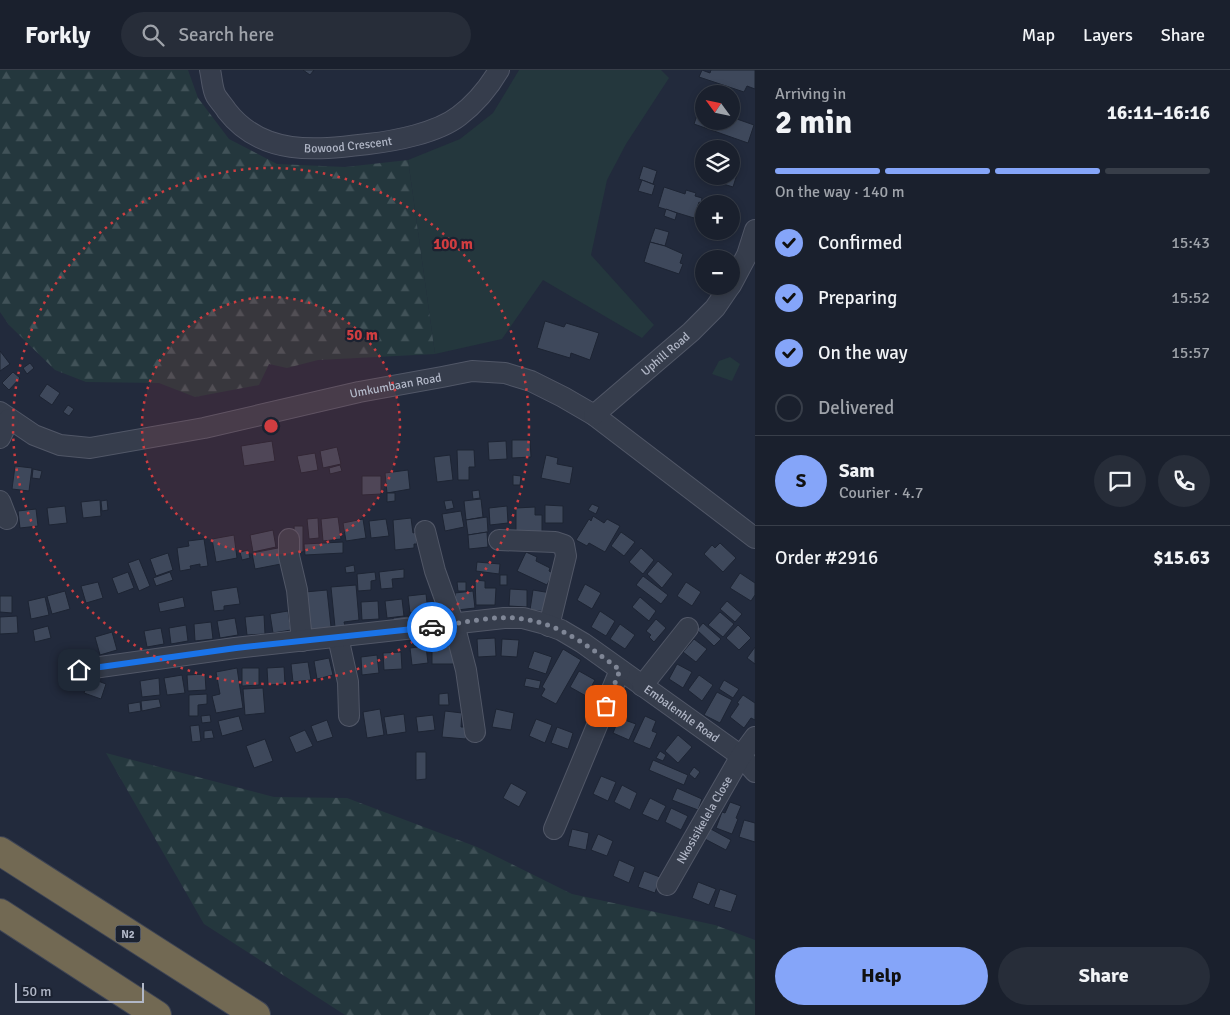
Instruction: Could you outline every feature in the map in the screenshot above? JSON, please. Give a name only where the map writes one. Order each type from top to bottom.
[{"type":"highway","name":"N2","points":[[0,851],[256,1015]]},
{"type":"highway","points":[[0,913],[157,1015]]},
{"type":"street","name":"Bowood Crescent","points":[[210,70],[215,95],[236,123],[263,140],[293,149],[332,148],[385,142],[432,130],[458,116],[490,86],[499,70]]},
{"type":"street","name":"Uphill Road","points":[[740,269],[747,255],[755,230]]},
{"type":"street","name":"Uphill Road","points":[[594,415],[691,332],[715,308],[724,295]]},
{"type":"street","name":"Umkumbaan Road","points":[[4,415],[34,435],[60,445],[90,448],[204,428],[359,392],[472,371],[505,373],[531,382],[563,397],[594,415],[755,538]]},
{"type":"street","points":[[0,438],[4,415]]},
{"type":"street","points":[[425,531],[435,571],[454,624],[466,670],[475,732]]},
{"type":"street","points":[[289,538],[289,556],[297,590],[302,641]]},
{"type":"street","points":[[499,540],[555,542],[564,545],[566,556],[549,626]]},
{"type":"street","name":"Embalenhle Road","points":[[79,670],[236,648],[465,622],[523,618],[549,626],[583,643],[741,756],[755,772]]},
{"type":"street","points":[[642,686],[688,628]]},
{"type":"street","points":[[338,637],[348,682],[350,716]]},
{"type":"street","points":[[554,829],[620,670]]},
{"type":"street","name":"Nkosisikelela Close","points":[[667,885],[741,756],[755,737]]},
{"type":"green space","points":[[0,70],[188,70],[198,98],[229,139],[277,164],[345,167],[408,160],[435,354],[318,360],[287,368],[269,364],[259,385],[195,397],[159,383],[86,382],[55,370],[9,325],[0,312]]},
{"type":"green space","points":[[519,70],[661,70],[669,78],[626,144],[607,180],[591,255],[654,325],[642,338],[543,280],[502,339],[435,354],[408,160],[460,139],[493,113]]},
{"type":"green space","points":[[730,357],[740,364],[732,381],[712,374],[719,361]]},
{"type":"green space","points":[[106,753],[274,797],[347,798],[477,847],[572,894],[715,925],[755,940],[755,1015],[345,1015],[204,924]]},
{"type":"building","points":[[303,70],[314,70],[310,75]]},
{"type":"building","points":[[702,70],[710,73],[711,70],[755,70],[755,89],[747,86],[744,92],[740,91],[740,85],[723,85],[699,77]]},
{"type":"building","points":[[740,120],[754,125],[748,143],[711,130],[740,130]]},
{"type":"building","points":[[643,166],[657,171],[653,184],[639,179]]},
{"type":"building","points":[[642,180],[655,185],[652,195],[638,191]]},
{"type":"building","points":[[664,187],[685,194],[686,190],[696,193],[694,218],[658,207]]},
{"type":"building","points":[[666,209],[677,213],[675,220],[664,216]]},
{"type":"building","points":[[655,228],[669,232],[665,246],[650,242]]},
{"type":"building","points":[[650,242],[683,254],[680,263],[683,264],[679,274],[644,262]]},
{"type":"building","points":[[545,321],[564,327],[566,323],[599,333],[590,360],[571,353],[570,358],[537,348]]},
{"type":"building","points":[[0,351],[10,364],[0,371]]},
{"type":"building","points":[[30,363],[34,368],[27,374],[23,368]]},
{"type":"building","points":[[13,372],[20,378],[9,390],[2,383]]},
{"type":"building","points":[[47,384],[60,393],[52,405],[39,396]]},
{"type":"building","points":[[68,405],[74,409],[69,416],[63,412]]},
{"type":"building","points":[[512,440],[530,440],[531,457],[512,458]]},
{"type":"building","points":[[272,441],[275,461],[244,466],[241,446]]},
{"type":"building","points":[[506,441],[507,459],[489,460],[488,442]]},
{"type":"building","points":[[337,447],[341,464],[323,468],[320,451]]},
{"type":"building","points":[[457,450],[474,450],[475,467],[469,467],[469,480],[458,480]]},
{"type":"building","points":[[315,453],[318,470],[301,473],[297,456]]},
{"type":"building","points":[[450,455],[453,480],[437,482],[434,457]]},
{"type":"building","points":[[546,455],[558,458],[557,464],[573,467],[570,484],[541,478]]},
{"type":"building","points":[[340,465],[342,471],[330,474],[329,468]]},
{"type":"building","points":[[15,466],[32,468],[29,491],[12,489]]},
{"type":"building","points":[[33,469],[42,471],[40,479],[32,478]]},
{"type":"building","points":[[408,470],[410,489],[387,493],[385,473]]},
{"type":"building","points":[[513,475],[521,476],[520,485],[513,485]]},
{"type":"building","points":[[362,476],[381,476],[381,494],[362,495]]},
{"type":"building","points":[[479,490],[480,498],[473,499],[472,491]]},
{"type":"building","points":[[387,493],[395,493],[395,501],[387,502]]},
{"type":"building","points":[[481,499],[483,517],[466,520],[464,501]]},
{"type":"building","points":[[100,500],[101,516],[83,518],[81,502]]},
{"type":"building","points":[[107,500],[108,510],[102,511],[101,501]]},
{"type":"building","points":[[452,500],[454,508],[446,510],[444,501]]},
{"type":"building","points":[[592,504],[599,507],[596,514],[588,510]]},
{"type":"building","points":[[545,505],[563,506],[563,523],[545,523]]},
{"type":"building","points":[[65,506],[67,523],[49,525],[47,508]]},
{"type":"building","points":[[507,506],[508,523],[490,525],[489,508]]},
{"type":"building","points":[[535,507],[535,515],[542,515],[542,533],[516,533],[516,508]]},
{"type":"building","points":[[36,509],[38,526],[20,528],[18,511]]},
{"type":"building","points":[[461,511],[464,527],[445,531],[442,514]]},
{"type":"building","points":[[593,516],[604,523],[607,519],[620,526],[605,552],[589,543],[587,546],[576,540],[589,519],[591,521]]},
{"type":"building","points":[[338,517],[341,539],[323,541],[321,519]]},
{"type":"building","points":[[487,517],[488,532],[468,535],[466,520]]},
{"type":"building","points":[[318,518],[319,538],[309,539],[307,519]]},
{"type":"building","points":[[411,518],[413,533],[416,532],[417,544],[414,544],[414,548],[395,550],[393,520]]},
{"type":"building","points":[[363,519],[366,538],[346,541],[343,523]]},
{"type":"building","points":[[386,519],[389,536],[371,538],[369,521]]},
{"type":"building","points":[[294,526],[303,526],[303,552],[295,553]]},
{"type":"building","points":[[273,530],[276,547],[253,552],[250,535]]},
{"type":"building","points":[[487,532],[488,547],[469,549],[468,535]]},
{"type":"building","points":[[621,532],[635,542],[624,556],[611,546]]},
{"type":"building","points":[[234,535],[237,558],[216,562],[212,539]]},
{"type":"building","points":[[204,539],[208,566],[200,567],[200,564],[190,566],[191,569],[180,571],[177,548],[189,546],[188,541]]},
{"type":"building","points":[[343,542],[343,553],[305,555],[304,544]]},
{"type":"building","points":[[720,543],[736,558],[723,572],[704,554],[712,545],[715,548]]},
{"type":"building","points":[[283,547],[286,563],[255,569],[252,553]]},
{"type":"building","points":[[641,548],[654,560],[643,574],[629,562]]},
{"type":"building","points":[[248,550],[250,558],[242,560],[240,552]]},
{"type":"building","points":[[526,552],[537,557],[536,561],[550,568],[549,571],[553,573],[547,585],[517,571]]},
{"type":"building","points":[[168,553],[173,570],[156,576],[150,559]]},
{"type":"building","points":[[139,559],[150,586],[139,591],[128,563]]},
{"type":"building","points":[[658,561],[673,574],[662,588],[647,574]]},
{"type":"building","points":[[477,562],[500,564],[499,574],[476,571]]},
{"type":"building","points":[[354,565],[355,572],[346,573],[345,567]]},
{"type":"building","points":[[404,569],[404,578],[392,579],[393,588],[381,589],[379,572]]},
{"type":"building","points":[[128,572],[134,588],[118,594],[112,578]]},
{"type":"building","points":[[170,572],[173,580],[156,586],[153,578]]},
{"type":"building","points":[[375,572],[376,580],[371,581],[371,590],[358,591],[357,574]]},
{"type":"building","points":[[740,573],[755,583],[755,595],[751,601],[730,588]]},
{"type":"building","points":[[500,575],[507,575],[507,585],[500,585]]},
{"type":"building","points":[[643,576],[668,595],[661,604],[636,585]]},
{"type":"building","points":[[475,580],[485,581],[485,588],[496,588],[495,605],[476,605]]},
{"type":"building","points":[[98,582],[103,598],[86,603],[81,586]]},
{"type":"building","points":[[457,582],[466,582],[466,591],[458,591]]},
{"type":"building","points":[[686,582],[701,592],[692,606],[677,596]]},
{"type":"building","points":[[585,584],[601,593],[592,609],[577,600]]},
{"type":"building","points":[[356,585],[359,620],[344,622],[345,626],[335,627],[331,587]]},
{"type":"building","points":[[237,587],[240,604],[224,606],[224,610],[214,611],[211,591]]},
{"type":"building","points":[[510,589],[527,590],[527,607],[509,606]]},
{"type":"building","points":[[327,590],[331,627],[309,630],[305,592]]},
{"type":"building","points":[[533,590],[551,593],[548,612],[530,610]]},
{"type":"building","points":[[65,591],[70,609],[52,614],[47,596]]},
{"type":"building","points":[[473,591],[475,608],[457,610],[455,593]]},
{"type":"building","points":[[426,594],[428,611],[410,613],[408,596]]},
{"type":"building","points":[[0,596],[12,596],[12,613],[0,612]]},
{"type":"building","points":[[45,597],[49,615],[31,619],[28,601]]},
{"type":"building","points":[[183,597],[185,607],[160,612],[158,603]]},
{"type":"building","points":[[640,597],[656,611],[649,621],[632,607]]},
{"type":"building","points":[[402,599],[404,616],[387,618],[385,601]]},
{"type":"building","points":[[378,601],[379,619],[362,620],[361,602]]},
{"type":"building","points":[[727,601],[742,614],[735,622],[720,609]]},
{"type":"building","points":[[288,611],[291,630],[273,633],[270,614]]},
{"type":"building","points":[[600,611],[615,621],[606,636],[591,627]]},
{"type":"building","points":[[720,612],[734,624],[723,637],[708,625]]},
{"type":"building","points":[[264,615],[265,634],[247,635],[245,617]]},
{"type":"building","points":[[17,616],[18,633],[0,634],[0,617]]},
{"type":"building","points":[[408,616],[409,621],[394,626],[393,618]]},
{"type":"building","points":[[235,618],[238,635],[220,638],[217,621]]},
{"type":"building","points":[[656,619],[666,628],[654,642],[649,637],[651,635],[646,631]]},
{"type":"building","points":[[211,622],[213,639],[195,641],[194,624]]},
{"type":"building","points":[[703,623],[721,639],[714,646],[697,630]]},
{"type":"building","points":[[620,624],[635,635],[625,649],[610,639]]},
{"type":"building","points":[[186,625],[188,641],[171,644],[169,628]]},
{"type":"building","points":[[738,625],[751,638],[739,650],[726,638]]},
{"type":"building","points":[[48,626],[51,638],[35,642],[33,630]]},
{"type":"building","points":[[161,628],[164,644],[147,647],[144,631]]},
{"type":"building","points":[[112,632],[117,650],[100,655],[95,637]]},
{"type":"building","points":[[495,638],[496,656],[478,657],[477,639]]},
{"type":"building","points":[[502,639],[519,640],[517,657],[501,656]]},
{"type":"building","points":[[694,639],[707,649],[696,662],[683,652]]},
{"type":"building","points":[[426,646],[428,663],[412,665],[410,648]]},
{"type":"building","points":[[432,646],[455,646],[455,664],[432,664]]},
{"type":"building","points":[[755,647],[755,664],[747,658]]},
{"type":"building","points":[[563,649],[581,660],[556,704],[541,696],[545,689],[542,687]]},
{"type":"building","points":[[534,651],[552,657],[546,674],[528,668]]},
{"type":"building","points":[[401,652],[402,669],[384,670],[383,653]]},
{"type":"building","points":[[377,655],[379,673],[362,675],[361,657]]},
{"type":"building","points":[[329,658],[333,675],[317,679],[314,661]]},
{"type":"building","points":[[308,662],[311,680],[293,682],[291,664]]},
{"type":"building","points":[[677,664],[692,672],[683,688],[669,679]]},
{"type":"building","points":[[284,667],[285,684],[268,685],[267,668]]},
{"type":"building","points":[[237,668],[243,708],[216,713],[212,696],[220,694],[216,672]]},
{"type":"building","points":[[242,668],[259,668],[259,685],[242,686]]},
{"type":"building","points":[[579,671],[595,680],[586,696],[570,687]]},
{"type":"building","points":[[205,674],[206,690],[188,691],[187,675]]},
{"type":"building","points":[[182,675],[185,693],[167,695],[164,678]]},
{"type":"building","points":[[699,675],[713,685],[702,701],[688,690]]},
{"type":"building","points":[[90,678],[106,684],[101,699],[84,693]]},
{"type":"building","points":[[159,678],[160,695],[142,697],[140,681]]},
{"type":"building","points":[[526,678],[541,681],[539,689],[524,686]]},
{"type":"building","points":[[724,680],[739,689],[733,698],[719,689]]},
{"type":"building","points":[[263,688],[265,713],[245,715],[243,689]]},
{"type":"building","points":[[717,692],[732,700],[720,723],[704,715]]},
{"type":"building","points":[[448,693],[449,705],[439,705],[439,694]]},
{"type":"building","points":[[207,694],[207,704],[198,705],[198,716],[189,716],[189,695]]},
{"type":"building","points":[[743,695],[755,703],[755,720],[751,718],[744,728],[730,717]]},
{"type":"building","points":[[159,699],[161,707],[142,711],[141,701]]},
{"type":"building","points":[[140,702],[141,711],[129,713],[128,704]]},
{"type":"building","points":[[380,709],[384,735],[367,738],[363,712]]},
{"type":"building","points":[[496,709],[514,713],[511,730],[492,727]]},
{"type":"building","points":[[445,711],[462,713],[461,727],[467,727],[466,739],[442,737]]},
{"type":"building","points":[[404,714],[406,732],[387,735],[384,717]]},
{"type":"building","points":[[210,715],[211,722],[202,723],[201,716]]},
{"type":"building","points":[[433,715],[435,730],[418,732],[416,717]]},
{"type":"building","points":[[239,716],[243,730],[222,736],[218,721]]},
{"type":"building","points":[[645,716],[656,721],[652,731],[657,733],[650,749],[633,742]]},
{"type":"building","points":[[619,718],[636,724],[629,740],[613,733]]},
{"type":"building","points":[[536,719],[552,725],[545,743],[529,736]]},
{"type":"building","points":[[327,720],[333,737],[317,742],[311,726]]},
{"type":"building","points":[[199,725],[201,741],[192,742],[190,726]]},
{"type":"building","points":[[557,727],[573,733],[568,749],[551,743]]},
{"type":"building","points":[[212,730],[214,738],[204,739],[204,731]]},
{"type":"building","points":[[305,730],[313,746],[296,753],[289,737]]},
{"type":"building","points":[[678,735],[692,747],[678,763],[665,751]]},
{"type":"building","points":[[265,739],[273,761],[254,768],[246,746]]},
{"type":"building","points":[[660,751],[666,755],[663,761],[656,758]]},
{"type":"building","points":[[416,752],[426,752],[426,779],[416,780]]},
{"type":"building","points":[[653,760],[688,775],[684,785],[649,770]]},
{"type":"building","points":[[694,767],[700,772],[695,779],[689,774]]},
{"type":"building","points":[[601,776],[616,782],[608,801],[593,794]]},
{"type":"building","points":[[511,783],[527,792],[519,807],[503,798]]},
{"type":"building","points":[[622,785],[637,793],[630,810],[614,802]]},
{"type":"building","points":[[677,788],[702,799],[698,810],[672,800]]},
{"type":"building","points":[[650,798],[666,806],[658,821],[642,814]]},
{"type":"building","points":[[730,802],[741,806],[732,834],[716,828],[722,812],[725,813]]},
{"type":"building","points":[[671,808],[688,816],[681,830],[665,822]]},
{"type":"building","points":[[744,820],[755,823],[755,842],[739,837]]},
{"type":"building","points":[[709,828],[731,840],[726,850],[703,838]]},
{"type":"building","points":[[572,829],[589,833],[586,850],[568,846]]},
{"type":"building","points":[[598,834],[613,841],[607,856],[591,850]]},
{"type":"building","points":[[619,860],[635,867],[629,883],[613,876]]},
{"type":"building","points":[[644,871],[660,877],[655,893],[638,887]]},
{"type":"building","points":[[698,882],[716,889],[709,905],[692,898]]},
{"type":"building","points":[[720,889],[737,895],[731,912],[714,907]]},
{"type":"way so far","points":[[432,627],[504,618],[523,618],[561,630],[583,643],[620,670],[606,706]]},
{"type":"route","points":[[79,670],[236,648],[432,627]]}]
